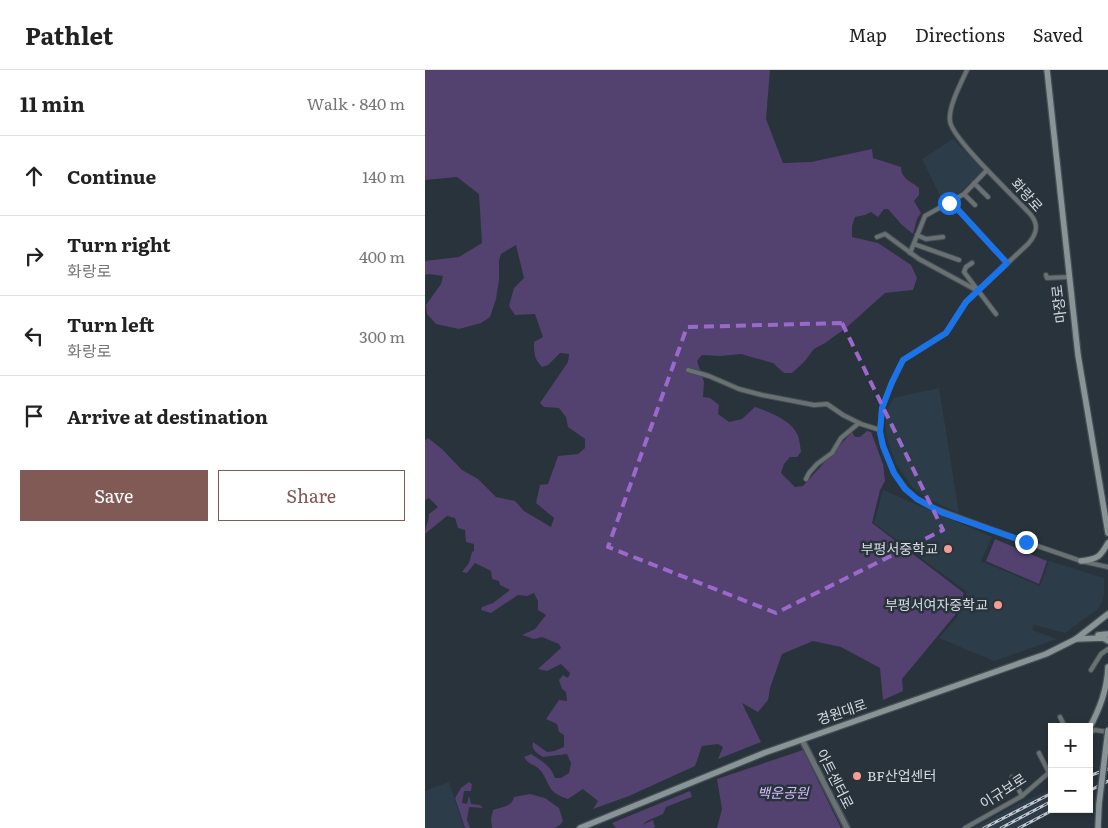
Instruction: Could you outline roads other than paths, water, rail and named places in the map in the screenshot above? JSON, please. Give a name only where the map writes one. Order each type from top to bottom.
[{"type":"main road","name":"마장로","points":[[1047,70],[1078,355],[1108,533]]},
{"type":"main road","points":[[1081,561],[1094,560],[1099,557],[1108,543]]},
{"type":"main road","name":"경원대로","points":[[580,828],[764,752],[1046,654],[1076,639],[1108,614]]},
{"type":"main road","points":[[1076,639],[1108,634]]},
{"type":"main road","points":[[1076,639],[1103,638],[1108,641]]},
{"type":"main road","points":[[1092,723],[1100,710],[1106,689],[1108,667]]},
{"type":"main road","points":[[1097,828],[1108,731]]},
{"type":"street","name":"화랑로","points":[[967,70],[952,107],[949,120],[951,125],[958,137],[987,170],[1031,215],[1037,224],[1035,233],[1032,240],[966,302],[946,333],[903,360],[882,408],[880,430],[883,446],[894,473],[905,489],[917,499],[943,513],[1081,561],[1108,568]]},
{"type":"street","points":[[910,253],[925,216],[964,194],[987,170]]},
{"type":"street","points":[[974,183],[988,197]]},
{"type":"street","points":[[964,194],[975,205]]},
{"type":"street","points":[[951,202],[1007,263]]},
{"type":"street","points":[[877,237],[885,234],[910,253],[942,273],[978,291]]},
{"type":"street","points":[[917,235],[926,239],[943,237]]},
{"type":"street","points":[[913,244],[959,260]]},
{"type":"street","points":[[972,263],[966,267],[964,272],[997,314]]},
{"type":"street","points":[[1046,275],[1047,278],[1069,277]]},
{"type":"street","points":[[688,370],[754,393],[814,405],[827,404],[859,423],[880,430]]},
{"type":"street","points":[[806,479],[817,464],[831,453],[841,438],[859,423]]},
{"type":"street","points":[[1091,670],[1101,654],[1108,648]]},
{"type":"street","points":[[1060,717],[1063,723]]},
{"type":"street","points":[[1093,731],[1108,731]]},
{"type":"street","name":"아트센터로","points":[[802,740],[847,828]]},
{"type":"street","points":[[1039,753],[1048,769]]},
{"type":"street","name":"이규보로","points":[[965,828],[1022,796],[1048,774]]},
{"type":"street","points":[[1013,777],[1022,796]]},
{"type":"railway","points":[[1093,775],[1108,769]]},
{"type":"railway","points":[[1093,789],[1108,781]]},
{"type":"railway","points":[[984,828],[1048,795]]},
{"type":"railway","points":[[1001,828],[1048,803]]},
{"type":"railway","points":[[1019,828],[1048,813]]},
{"type":"place","name":"부평서중학교","points":[[948,549]]},
{"type":"place","name":"부평서여자중학교","points":[[998,605]]},
{"type":"place","name":"BF산업센터","points":[[857,776]]},
{"type":"park label","name":"백운공원","points":[[783,793]]}]
